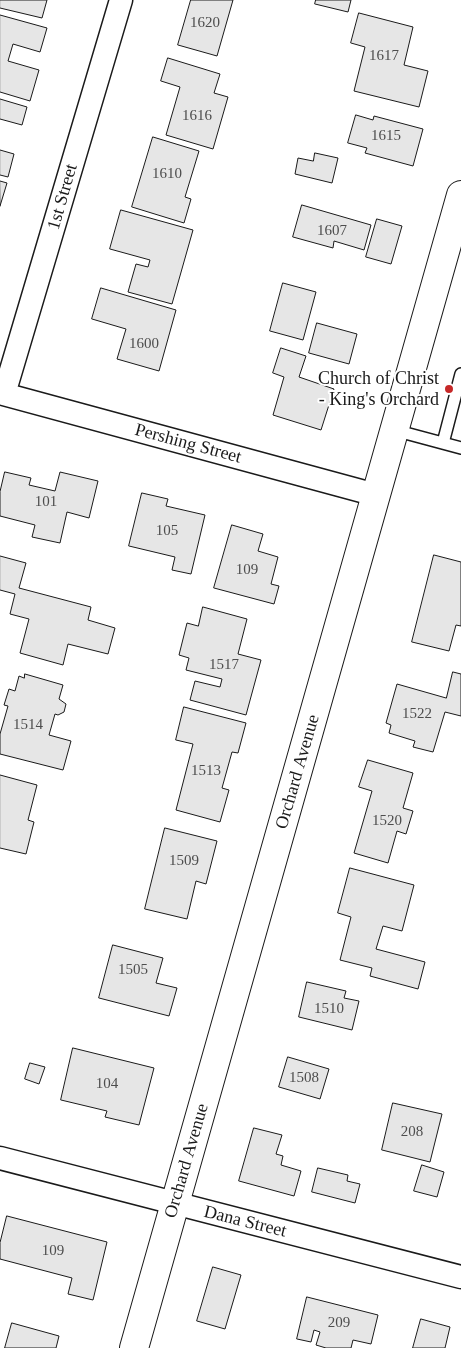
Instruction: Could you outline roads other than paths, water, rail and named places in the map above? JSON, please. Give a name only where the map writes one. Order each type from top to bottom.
[{"type":"street","name":"1st Street","points":[[2,394],[121,0]]},
{"type":"street","name":"Orchard Avenue","points":[[134,1348],[461,195]]},
{"type":"street","name":"Pershing Street","points":[[2,394],[376,496]]},
{"type":"street","name":"Dana Street","points":[[0,1158],[461,1277]]},
{"type":"lane","points":[[443,443],[461,376]]},
{"type":"lane","points":[[394,430],[461,448]]},
{"type":"place","name":"Church of Christ - King's Orchard","points":[[449,389]]}]
